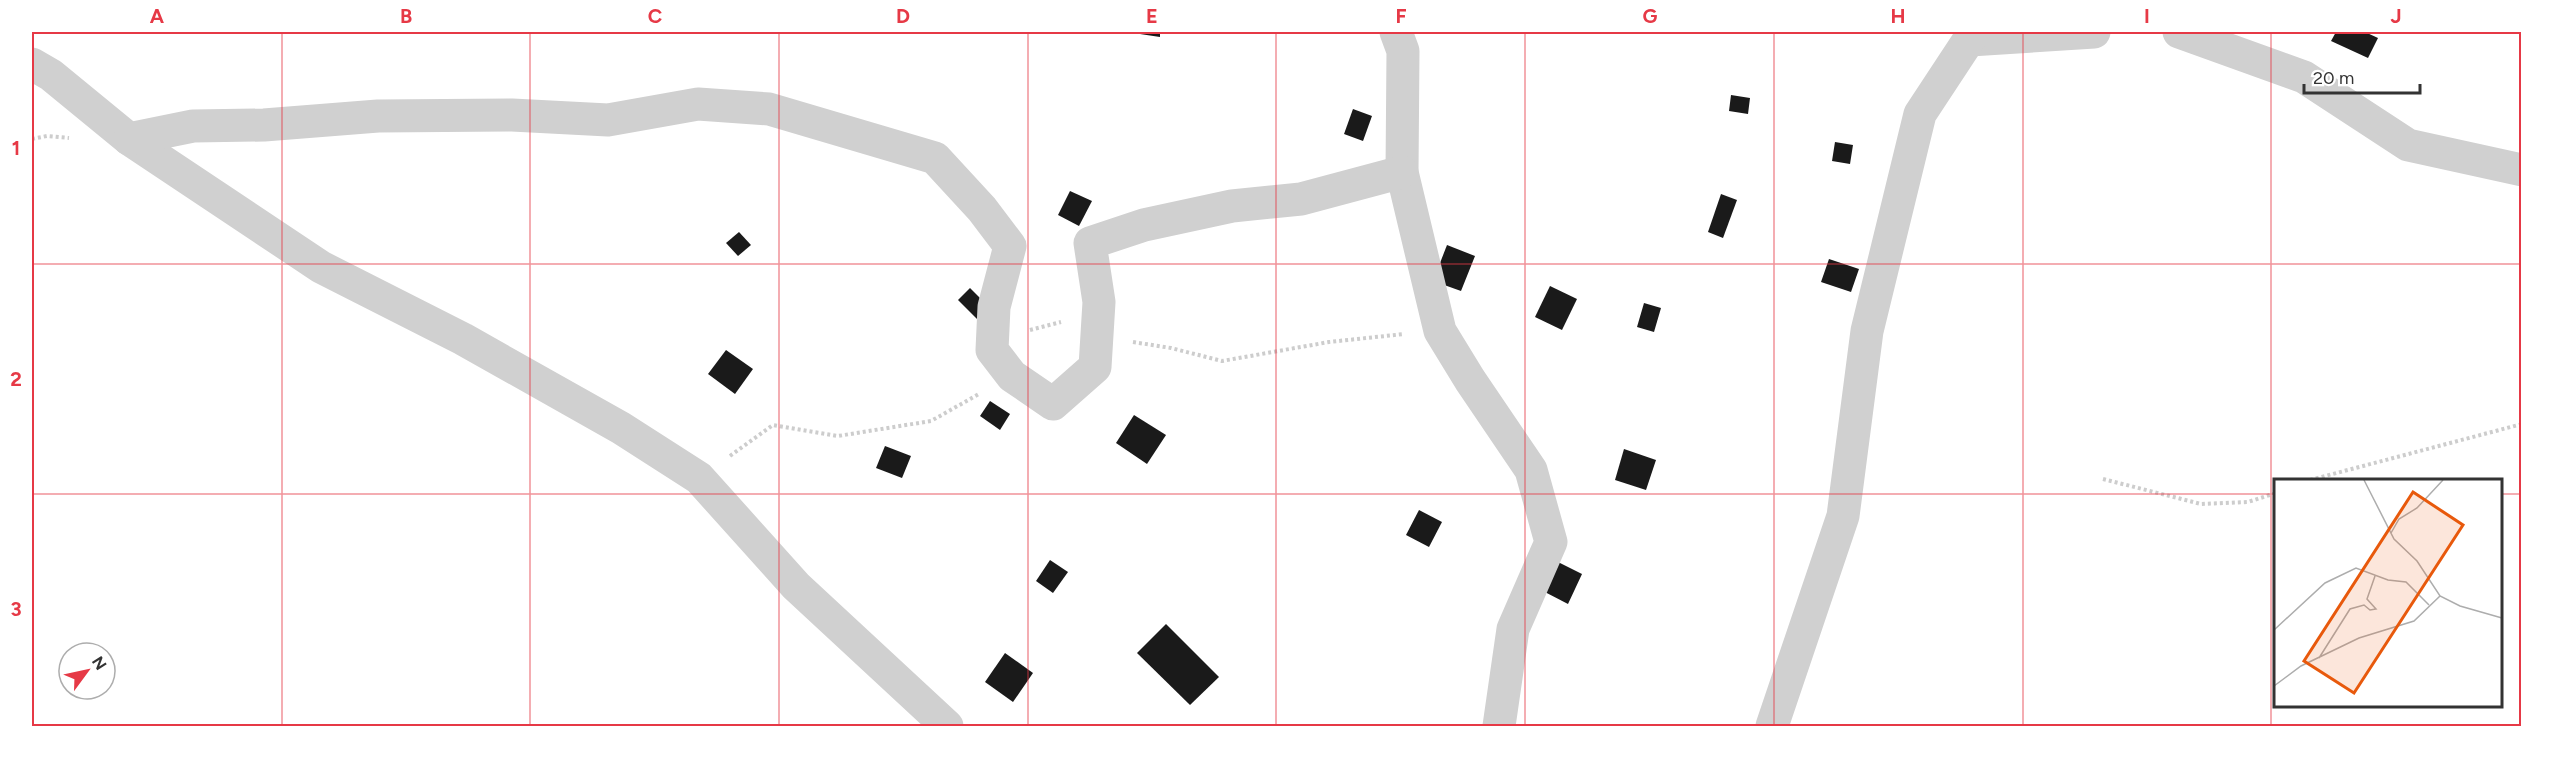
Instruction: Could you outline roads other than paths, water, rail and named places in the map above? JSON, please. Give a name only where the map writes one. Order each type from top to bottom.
[{"type":"street","points":[[1396,32],[1403,51],[1402,172],[1440,331],[1531,470],[1551,542],[1513,629],[1499,726]]},
{"type":"street","points":[[1772,726],[1843,516],[1867,331],[1920,114],[1972,36],[2094,32]]},
{"type":"street","points":[[2179,32],[2304,77],[2408,145],[2522,170]]},
{"type":"street","points":[[32,64],[51,75],[129,139],[321,267],[463,339],[621,428],[699,478],[796,586],[947,726]]},
{"type":"street","points":[[129,139],[193,126],[264,125],[378,116],[512,114],[608,120],[698,104],[769,109],[935,158],[982,209],[1010,246],[994,307],[992,350],[1012,376],[1053,404],[1095,367],[1099,302],[1090,243],[1144,225],[1232,206],[1301,199],[1402,172]]}]
